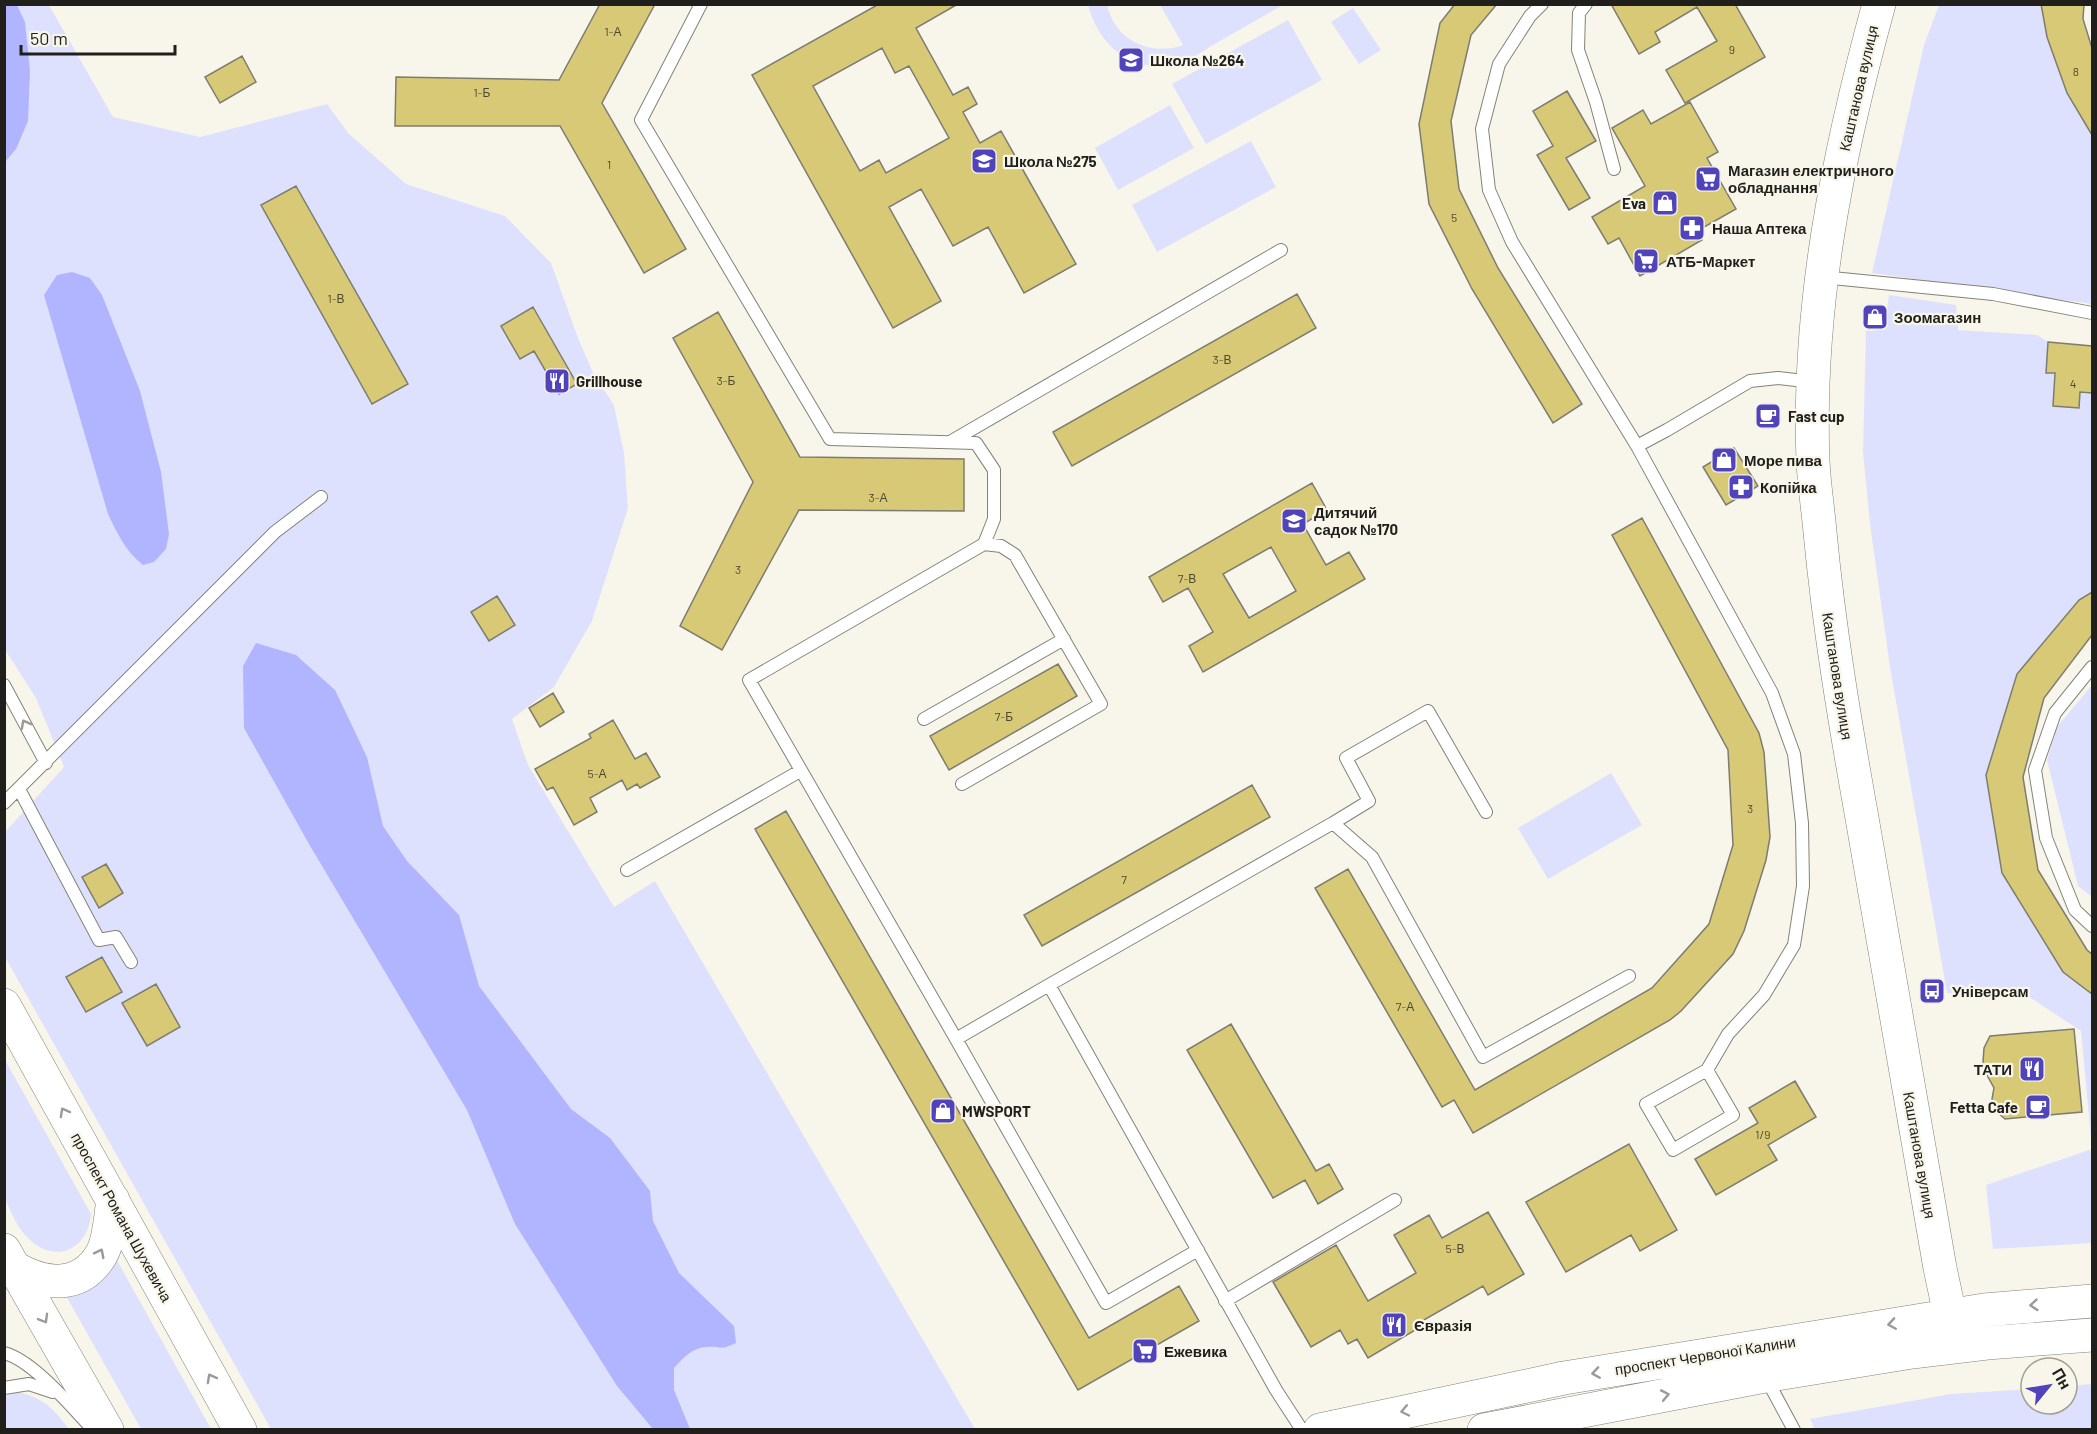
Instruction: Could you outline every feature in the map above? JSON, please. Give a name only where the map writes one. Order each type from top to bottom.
[{"type":"main road","name":"Каштанова вулиця","points":[[1879,4],[1855,93],[1820,277],[1814,382],[1813,462],[1827,608],[1951,1331]]},
{"type":"main road","name":"проспект Романа Шухевича","points":[[4,1005],[240,1430]]},
{"type":"main road","points":[[10,1259],[33,1278],[49,1282],[79,1277],[91,1268],[102,1254],[113,1200]]},
{"type":"main road","points":[[10,1259],[107,1430]]},
{"type":"main road","name":"проспект Червоної Калини","points":[[1484,1430],[1765,1376],[1951,1331],[1984,1310],[2092,1301]]},
{"type":"main road","name":"проспект Червоної Калини","points":[[1320,1430],[1564,1378],[1951,1331],[2092,1335]]},
{"type":"lane","points":[[701,4],[641,120],[830,439],[976,443],[994,470],[994,519],[984,544]]},
{"type":"lane","points":[[1542,4],[1530,16],[1499,64],[1482,129],[1489,190],[1512,242],[1636,446],[1772,693],[1794,754],[1802,824],[1803,886],[1794,945],[1764,995],[1728,1034],[1707,1070],[1646,1104],[1673,1150],[1732,1115],[1707,1070]]},
{"type":"lane","points":[[1586,4],[1579,14],[1578,50],[1596,102],[1614,169]]},
{"type":"lane","points":[[949,442],[1281,250]]},
{"type":"lane","points":[[1820,277],[1993,294],[2092,313]]},
{"type":"lane","points":[[1636,446],[1750,381],[1778,378],[1814,382]]},
{"type":"lane","points":[[4,803],[275,532],[321,497]]},
{"type":"lane","points":[[962,784],[1101,704],[1015,555],[1001,546],[984,544],[749,680],[1106,1303],[1198,1250]]},
{"type":"lane","points":[[924,719],[1064,639]]},
{"type":"lane","points":[[2092,667],[2055,713],[2035,770],[2046,838],[2075,910],[2092,926]]},
{"type":"lane","points":[[4,685],[46,762]]},
{"type":"lane","points":[[956,1039],[1369,801],[1346,758],[1428,711],[1486,812]]},
{"type":"lane","points":[[627,870],[800,771]]},
{"type":"lane","points":[[19,789],[99,940],[116,937],[130,962]]},
{"type":"lane","points":[[1333,823],[1372,857],[1483,1057],[1629,976]]},
{"type":"lane","points":[[1049,985],[1225,1301],[1276,1390],[1302,1430]]},
{"type":"lane","points":[[1225,1301],[1395,1200]]},
{"type":"lane","points":[[4,1353],[15,1356],[60,1394],[93,1430]]},
{"type":"lane","points":[[1765,1376],[1794,1430]]},
{"type":"lane","points":[[4,1388],[29,1384],[60,1394]]},
{"type":"shaded area","points":[[5,5],[49,5],[113,117],[200,137],[327,104],[348,133],[406,184],[505,216],[551,263],[594,375],[614,405],[624,453],[628,508],[592,621],[554,687],[512,719],[528,765],[614,907],[655,881],[975,1429],[271,1429],[5,957],[4,833],[64,767],[36,698],[4,648]]},
{"type":"shaded area","points":[[1088,5],[1107,5],[1111,17],[1126,36],[1136,43],[1158,49],[1183,45],[1160,5],[1283,5],[1190,59],[1165,66],[1135,62],[1110,46],[1093,20]]},
{"type":"shaded area","points":[[1939,5],[2042,5],[2047,37],[2067,93],[2092,135],[2092,304],[1872,273],[1924,45]]},
{"type":"shaded area","points":[[1353,8],[1381,50],[1359,64],[1331,22]]},
{"type":"shaded area","points":[[1288,20],[1322,80],[1206,144],[1172,84]]},
{"type":"shaded area","points":[[1170,105],[1194,148],[1118,190],[1095,148]]},
{"type":"shaded area","points":[[1251,141],[1276,187],[1157,252],[1132,205]]},
{"type":"shaded area","points":[[1889,295],[1956,305],[1958,330],[2037,335],[2048,342],[2046,372],[2055,373],[2053,406],[2079,408],[2080,392],[2092,393],[2092,592],[2079,600],[2017,674],[1986,775],[2002,873],[2063,971],[2092,994],[2092,1149],[2081,1031],[2020,991],[1947,993],[1890,667],[1870,524],[1863,452],[1866,331],[1884,330]]},
{"type":"shaded area","points":[[2092,685],[2092,897],[2078,886],[2047,760],[2057,727]]},
{"type":"shaded area","points":[[1611,773],[1642,825],[1548,879],[1518,828]]},
{"type":"shaded area","points":[[4,1058],[91,1214],[83,1238],[67,1250],[57,1252],[36,1245],[20,1229],[5,1196]]},
{"type":"shaded area","points":[[2092,1149],[2092,1243],[1993,1249],[1986,1185]]},
{"type":"shaded area","points":[[114,1255],[211,1429],[141,1429],[61,1287]]},
{"type":"shaded area","points":[[2092,1384],[2092,1429],[1815,1430],[1810,1419],[1951,1394],[2019,1390],[2019,1416],[2079,1416],[2079,1385]]},
{"type":"shaded area","points":[[19,1392],[48,1405],[69,1429],[5,1429],[5,1396]]},
{"type":"water","points":[[5,4],[17,5],[25,22],[30,71],[28,121],[16,149],[5,162]]},
{"type":"water","points":[[72,272],[90,278],[102,295],[140,391],[161,472],[169,534],[166,549],[154,562],[143,565],[127,548],[108,514],[44,295],[57,275]]},
{"type":"water","points":[[256,643],[296,655],[335,690],[367,757],[383,826],[407,861],[459,915],[479,986],[571,1109],[610,1138],[650,1191],[653,1221],[679,1273],[734,1326],[736,1343],[723,1348],[702,1347],[697,1349],[674,1368],[674,1390],[690,1429],[653,1429],[617,1386],[515,1224],[467,1110],[309,844],[244,728],[243,666]]},
{"type":"building","points":[[600,4],[655,4],[602,103],[686,249],[644,273],[560,126],[395,126],[396,77],[559,80]]},
{"type":"building","points":[[879,4],[958,4],[916,28],[953,95],[968,87],[977,104],[963,112],[980,143],[1001,131],[1076,264],[1024,293],[988,227],[953,246],[921,189],[889,207],[941,301],[893,328],[752,75]],"holes":[[[882,48],[895,73],[909,66],[949,138],[886,173],[879,160],[860,171],[813,86]]]},
{"type":"building","points":[[1455,4],[1497,4],[1471,35],[1451,121],[1459,189],[1498,268],[1582,404],[1553,423],[1472,289],[1429,204],[1419,124],[1440,23]]},
{"type":"building","points":[[1611,4],[1735,4],[1765,57],[1685,103],[1666,70],[1717,41],[1697,7],[1655,32],[1660,42],[1639,54]]},
{"type":"building","points":[[2041,4],[2084,4],[2083,19],[2092,48],[2092,135],[2067,93],[2047,37]]},
{"type":"building","points":[[242,56],[256,82],[220,103],[205,77]]},
{"type":"building","points":[[1567,91],[1596,141],[1566,158],[1590,198],[1569,210],[1537,155],[1553,146],[1533,111]]},
{"type":"building","points":[[1690,102],[1718,152],[1707,158],[1736,209],[1697,231],[1702,240],[1640,276],[1619,238],[1608,244],[1592,217],[1645,186],[1612,128],[1643,110],[1651,124]]},
{"type":"building","points":[[296,186],[408,384],[372,404],[261,205]]},
{"type":"building","points":[[1297,294],[1316,328],[1072,466],[1053,432]]},
{"type":"building","points":[[533,307],[577,384],[559,394],[534,351],[520,359],[501,326]]},
{"type":"building","points":[[718,312],[800,457],[964,459],[964,511],[799,510],[722,650],[680,626],[753,482],[673,338]]},
{"type":"building","points":[[2048,342],[2092,346],[2092,393],[2080,392],[2079,408],[2053,406],[2055,373],[2046,373]]},
{"type":"building","points":[[1734,448],[1758,486],[1726,505],[1703,467]]},
{"type":"building","points":[[1312,483],[1327,510],[1303,524],[1326,565],[1349,552],[1365,579],[1203,672],[1189,646],[1213,632],[1188,588],[1163,602],[1149,577]],"holes":[[[1271,547],[1296,591],[1249,618],[1223,574]]]},
{"type":"building","points":[[1642,518],[1759,733],[1764,752],[1770,837],[1766,860],[1744,931],[1733,954],[1681,1011],[1670,1020],[1473,1133],[1454,1100],[1442,1107],[1315,888],[1348,869],[1475,1090],[1652,988],[1709,924],[1733,845],[1728,750],[1612,535]]},
{"type":"building","points":[[2092,592],[2092,635],[2044,698],[2023,777],[2038,870],[2087,950],[2092,954],[2092,994],[2063,972],[2002,873],[1986,775],[2017,674],[2079,600]]},
{"type":"building","points":[[497,596],[515,625],[489,641],[471,612]]},
{"type":"building","points":[[1058,664],[1077,696],[949,770],[930,736]]},
{"type":"building","points":[[553,693],[564,712],[540,727],[529,708]]},
{"type":"building","points":[[613,720],[635,759],[646,753],[660,777],[640,788],[637,784],[627,790],[622,780],[590,798],[597,812],[574,825],[553,787],[547,790],[535,769],[591,738],[589,734]]},
{"type":"building","points":[[1252,785],[1270,817],[1042,946],[1024,915]]},
{"type":"building","points":[[786,811],[1089,1338],[1179,1286],[1199,1321],[1078,1390],[755,829]]},
{"type":"building","points":[[106,864],[123,893],[99,908],[82,877]]},
{"type":"building","points":[[102,957],[122,992],[86,1012],[66,977]]},
{"type":"building","points":[[156,984],[180,1027],[147,1046],[122,1003]]},
{"type":"building","points":[[1231,1024],[1316,1171],[1329,1164],[1343,1189],[1318,1204],[1305,1180],[1273,1198],[1187,1050]]},
{"type":"building","name":"ТАТИ","points":[[2074,1029],[2082,1112],[2005,1119],[1997,1112],[1992,1099],[1994,1088],[1983,1062],[1984,1048],[1990,1036]]},
{"type":"building","points":[[1795,1081],[1816,1117],[1768,1145],[1777,1160],[1716,1195],[1695,1159],[1758,1123],[1749,1108]]},
{"type":"building","points":[[1629,1144],[1677,1230],[1640,1251],[1631,1235],[1566,1272],[1526,1202]]},
{"type":"building","points":[[1488,1212],[1524,1274],[1488,1295],[1483,1286],[1415,1325],[1417,1329],[1368,1358],[1357,1339],[1348,1344],[1340,1330],[1311,1347],[1273,1282],[1336,1245],[1368,1301],[1416,1273],[1394,1235],[1429,1215],[1442,1238]]},
{"type":"place","name":"Школа №264","points":[[1131,60]]},
{"type":"place","name":"Школа №275","points":[[984,161]]},
{"type":"place","name":"Магазин електричного обладнання","points":[[1708,179]]},
{"type":"place","name":"Eva","points":[[1665,203]]},
{"type":"place","name":"Наша Аптека","points":[[1692,228]]},
{"type":"place","name":"АТБ-Маркет","points":[[1646,261]]},
{"type":"place","name":"Зоомагазин","points":[[1875,317]]},
{"type":"place","name":"Grillhouse","points":[[557,381]]},
{"type":"place","name":"Fast cup","points":[[1768,416]]},
{"type":"place","name":"Море пива","points":[[1724,460]]},
{"type":"place","name":"Копійка","points":[[1741,487]]},
{"type":"place","name":"Дитячий садок №170","points":[[1294,521]]},
{"type":"place","name":"Універсам","points":[[1932,991]]},
{"type":"place","name":"ТАТИ","points":[[2032,1069]]},
{"type":"place","name":"Fetta Cafe","points":[[2038,1107]]},
{"type":"place","name":"MWSPORT","points":[[943,1111]]},
{"type":"place","name":"Євразія","points":[[1394,1325]]},
{"type":"place","name":"Ежевика","points":[[1145,1351]]}]
